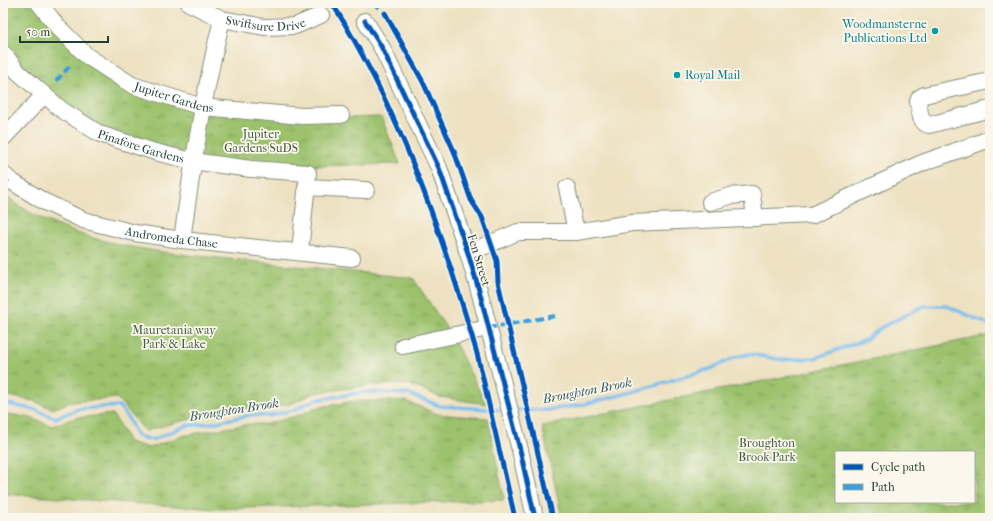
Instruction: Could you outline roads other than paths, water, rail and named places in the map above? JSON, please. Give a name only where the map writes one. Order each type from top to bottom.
[{"type":"street","name":"Jupiter Gardens","points":[[39,3],[56,26],[87,56],[132,85],[202,107],[302,116],[341,115]]},
{"type":"street","name":"Swiftsure Drive","points":[[189,3],[222,19],[264,27],[295,26],[321,14]]},
{"type":"street","points":[[182,240],[192,161],[202,107],[222,19]]},
{"type":"street","name":"Fen Street","points":[[365,21],[381,46],[439,168],[468,253],[508,404],[535,518]]},
{"type":"street","name":"Pinafore Gardens","points":[[3,54],[18,72],[62,110],[100,134],[155,152],[192,161],[251,169],[366,190]]},
{"type":"street","points":[[990,81],[924,95],[919,98],[918,101],[922,121],[924,124],[929,125],[990,109]]},
{"type":"street","points":[[3,138],[44,95]]},
{"type":"street","points":[[468,253],[518,232],[576,232],[632,223],[812,215],[922,163],[990,139]]},
{"type":"street","name":"Andromeda Chase","points":[[3,174],[11,181],[43,201],[83,220],[135,233],[182,240],[352,258]]},
{"type":"street","points":[[300,252],[307,180]]},
{"type":"street","points":[[568,188],[576,232]]},
{"type":"street","points":[[710,202],[730,196],[752,194],[755,218]]},
{"type":"street","points":[[403,346],[488,328]]},
{"type":"waterway","name":"Broughton Brook","points":[[515,410],[549,410],[581,405],[629,393],[710,369],[736,357],[749,354],[783,360],[815,358],[865,340],[882,327],[924,306],[947,306],[990,325]]},
{"type":"waterway","name":"Broughton Brook","points":[[3,403],[36,410],[55,418],[79,409],[119,406],[128,418],[137,436],[152,440],[185,426],[212,423],[251,415],[269,416],[296,409],[315,400],[365,392],[409,394],[440,406],[504,410]]},
{"type":"place","name":"Woodmansterne Publications Ltd","points":[[935,31]]},
{"type":"place","name":"Royal Mail","points":[[677,75]]},
{"type":"park label","name":"Jupiter Gardens SuDS","points":[[261,141]]},
{"type":"park label","name":"Mauretania way Park & Lake","points":[[174,337]]},
{"type":"park label","name":"Broughton Brook Park","points":[[767,450]]}]
